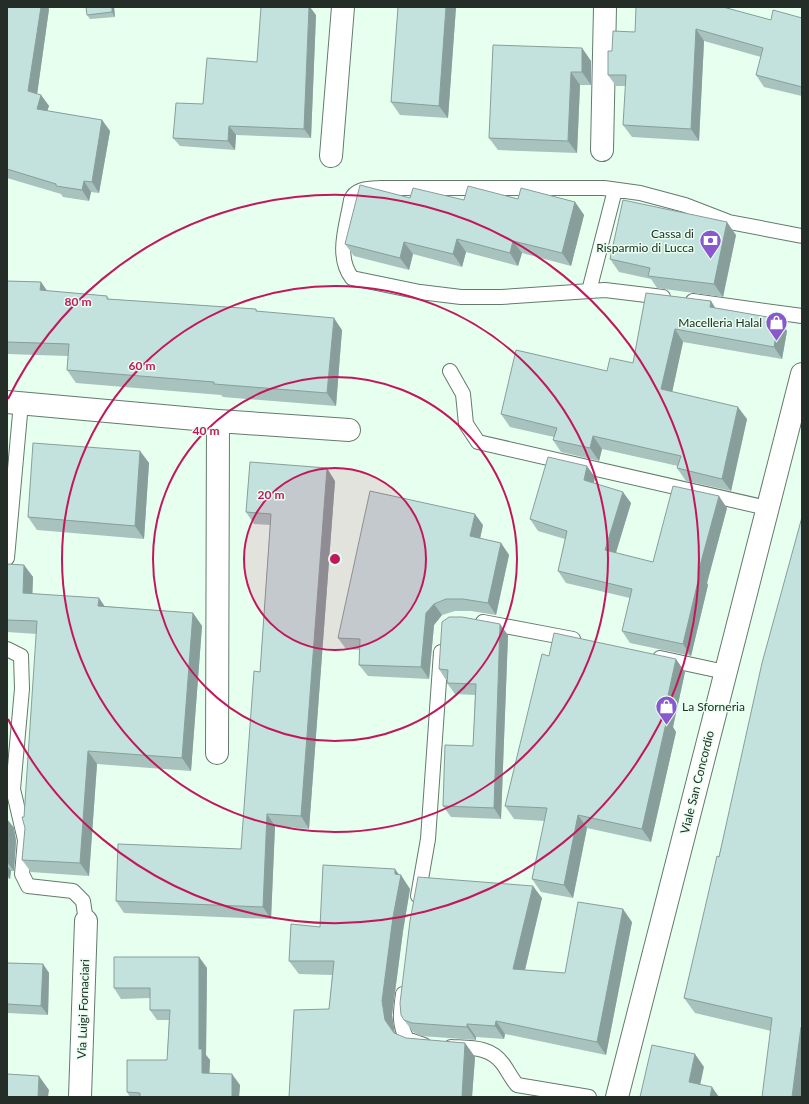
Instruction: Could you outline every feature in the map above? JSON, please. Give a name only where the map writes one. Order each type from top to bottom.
[{"type":"street","points":[[331,156],[343,7]]},
{"type":"street","points":[[602,150],[606,7]]},
{"type":"street","name":"Viale San Concordio","points":[[617,1097],[802,374]]},
{"type":"street","points":[[14,402],[218,421],[349,430]]},
{"type":"street","points":[[217,754],[218,421]]},
{"type":"street","name":"Via Luigi Fornaciari","points":[[80,1097],[86,921]]},
{"type":"lane","points":[[802,236],[728,222],[685,205],[640,193],[615,190],[581,188],[380,188],[360,190],[353,195],[343,252],[344,264],[352,278],[420,292],[461,297],[489,297],[605,290],[802,316]]},
{"type":"lane","points":[[589,291],[615,190]]},
{"type":"lane","points":[[450,371],[463,394],[466,424],[478,442],[768,508]]},
{"type":"lane","points":[[7,558],[14,402]]},
{"type":"lane","points":[[470,619],[586,642]]},
{"type":"lane","points":[[415,909],[428,839],[442,641]]},
{"type":"lane","points":[[7,649],[21,656],[22,689],[13,788],[24,840],[22,874],[28,886],[73,891],[84,901],[86,921]]},
{"type":"lane","points":[[647,655],[725,672]]},
{"type":"lane","points":[[405,978],[400,1016],[402,1030],[407,1039],[419,1044],[480,1049],[492,1052],[518,1084],[589,1097]]},
{"type":"building","points":[[7,7],[41,7],[28,91],[41,95],[37,109],[102,120],[92,182],[84,181],[82,190],[56,186],[56,184],[7,169]]},
{"type":"building","points":[[86,7],[112,7],[112,12],[87,15]]},
{"type":"building","points":[[261,7],[309,7],[304,129],[229,126],[228,141],[173,138],[176,103],[203,104],[207,58],[257,62]]},
{"type":"building","points":[[398,7],[446,7],[439,106],[391,102]]},
{"type":"building","points":[[636,7],[723,7],[771,20],[773,10],[802,18],[802,87],[756,75],[763,48],[696,29],[691,129],[623,125],[626,75],[608,75],[608,51],[612,51],[613,31],[635,32]]},
{"type":"building","points":[[493,45],[582,48],[582,72],[571,72],[568,141],[489,138]]},
{"type":"building","points":[[360,185],[410,198],[413,188],[464,200],[468,186],[518,199],[521,188],[575,202],[562,253],[513,241],[510,253],[457,239],[453,254],[404,242],[400,258],[345,244]]},
{"type":"building","points":[[623,200],[727,222],[714,284],[648,276],[650,268],[610,259]]},
{"type":"building","points":[[7,281],[41,282],[40,290],[107,296],[107,299],[256,309],[256,311],[334,318],[327,393],[67,370],[69,344],[7,342]]},
{"type":"building","points":[[646,293],[711,301],[710,307],[779,319],[774,347],[675,329],[661,389],[738,407],[722,479],[677,468],[681,456],[593,436],[590,448],[553,440],[557,428],[501,414],[516,350],[607,371],[610,358],[633,363]]},
{"type":"building","points":[[33,443],[140,451],[135,526],[28,517]]},
{"type":"building","points":[[548,457],[587,466],[584,480],[623,492],[605,550],[653,562],[673,486],[719,496],[698,573],[700,573],[683,644],[622,631],[632,589],[558,571],[567,531],[530,519]]},
{"type":"building","points":[[250,462],[327,468],[301,816],[267,814],[263,907],[116,901],[118,844],[241,849],[254,671],[260,672],[271,514],[246,512]]},
{"type":"building","points":[[370,491],[475,514],[470,536],[501,543],[488,603],[463,599],[446,599],[434,604],[426,613],[421,667],[359,665],[360,639],[338,638]]},
{"type":"building","points":[[802,517],[802,1027],[792,1097],[762,1097],[772,1018],[684,998],[717,856],[719,857],[762,663]]},
{"type":"building","points":[[7,564],[24,565],[23,593],[99,598],[98,606],[193,613],[182,758],[88,751],[80,863],[22,860],[25,828],[22,817],[24,817],[37,621],[7,620]]},
{"type":"building","points":[[449,617],[462,617],[500,624],[494,808],[443,806],[445,745],[473,746],[476,684],[447,683],[448,670],[439,669],[442,622]]},
{"type":"building","points":[[554,633],[676,659],[663,718],[667,719],[642,829],[578,815],[564,885],[532,879],[547,808],[505,806],[542,654],[549,656]]},
{"type":"building","points":[[323,865],[395,869],[395,874],[401,875],[393,917],[382,1001],[385,1020],[394,1033],[406,1038],[465,1043],[462,1097],[289,1097],[294,1010],[329,1009],[334,961],[289,961],[291,924],[320,927]]},
{"type":"building","points":[[418,877],[533,886],[513,969],[565,973],[578,902],[623,909],[597,1042],[496,1021],[495,1026],[467,1024],[467,1027],[412,1023],[404,1020],[401,1015],[400,1003],[410,921]]},
{"type":"building","points":[[114,957],[199,957],[199,1049],[202,1049],[202,1073],[232,1074],[232,1097],[140,1097],[140,1093],[127,1092],[127,1060],[167,1060],[170,1010],[150,1010],[150,988],[114,988]]},
{"type":"building","points":[[7,963],[43,964],[41,1006],[7,1004]]},
{"type":"building","points":[[652,1045],[695,1054],[689,1082],[712,1087],[710,1097],[640,1097]]},
{"type":"building","points":[[7,1074],[39,1076],[38,1097],[7,1097]]},
{"type":"place","name":"Cassa di Risparmio di Lucca","points":[[710,260]]},
{"type":"place","name":"Macelleria Halal","points":[[777,342]]},
{"type":"place","name":"La Sforneria","points":[[667,726]]}]
